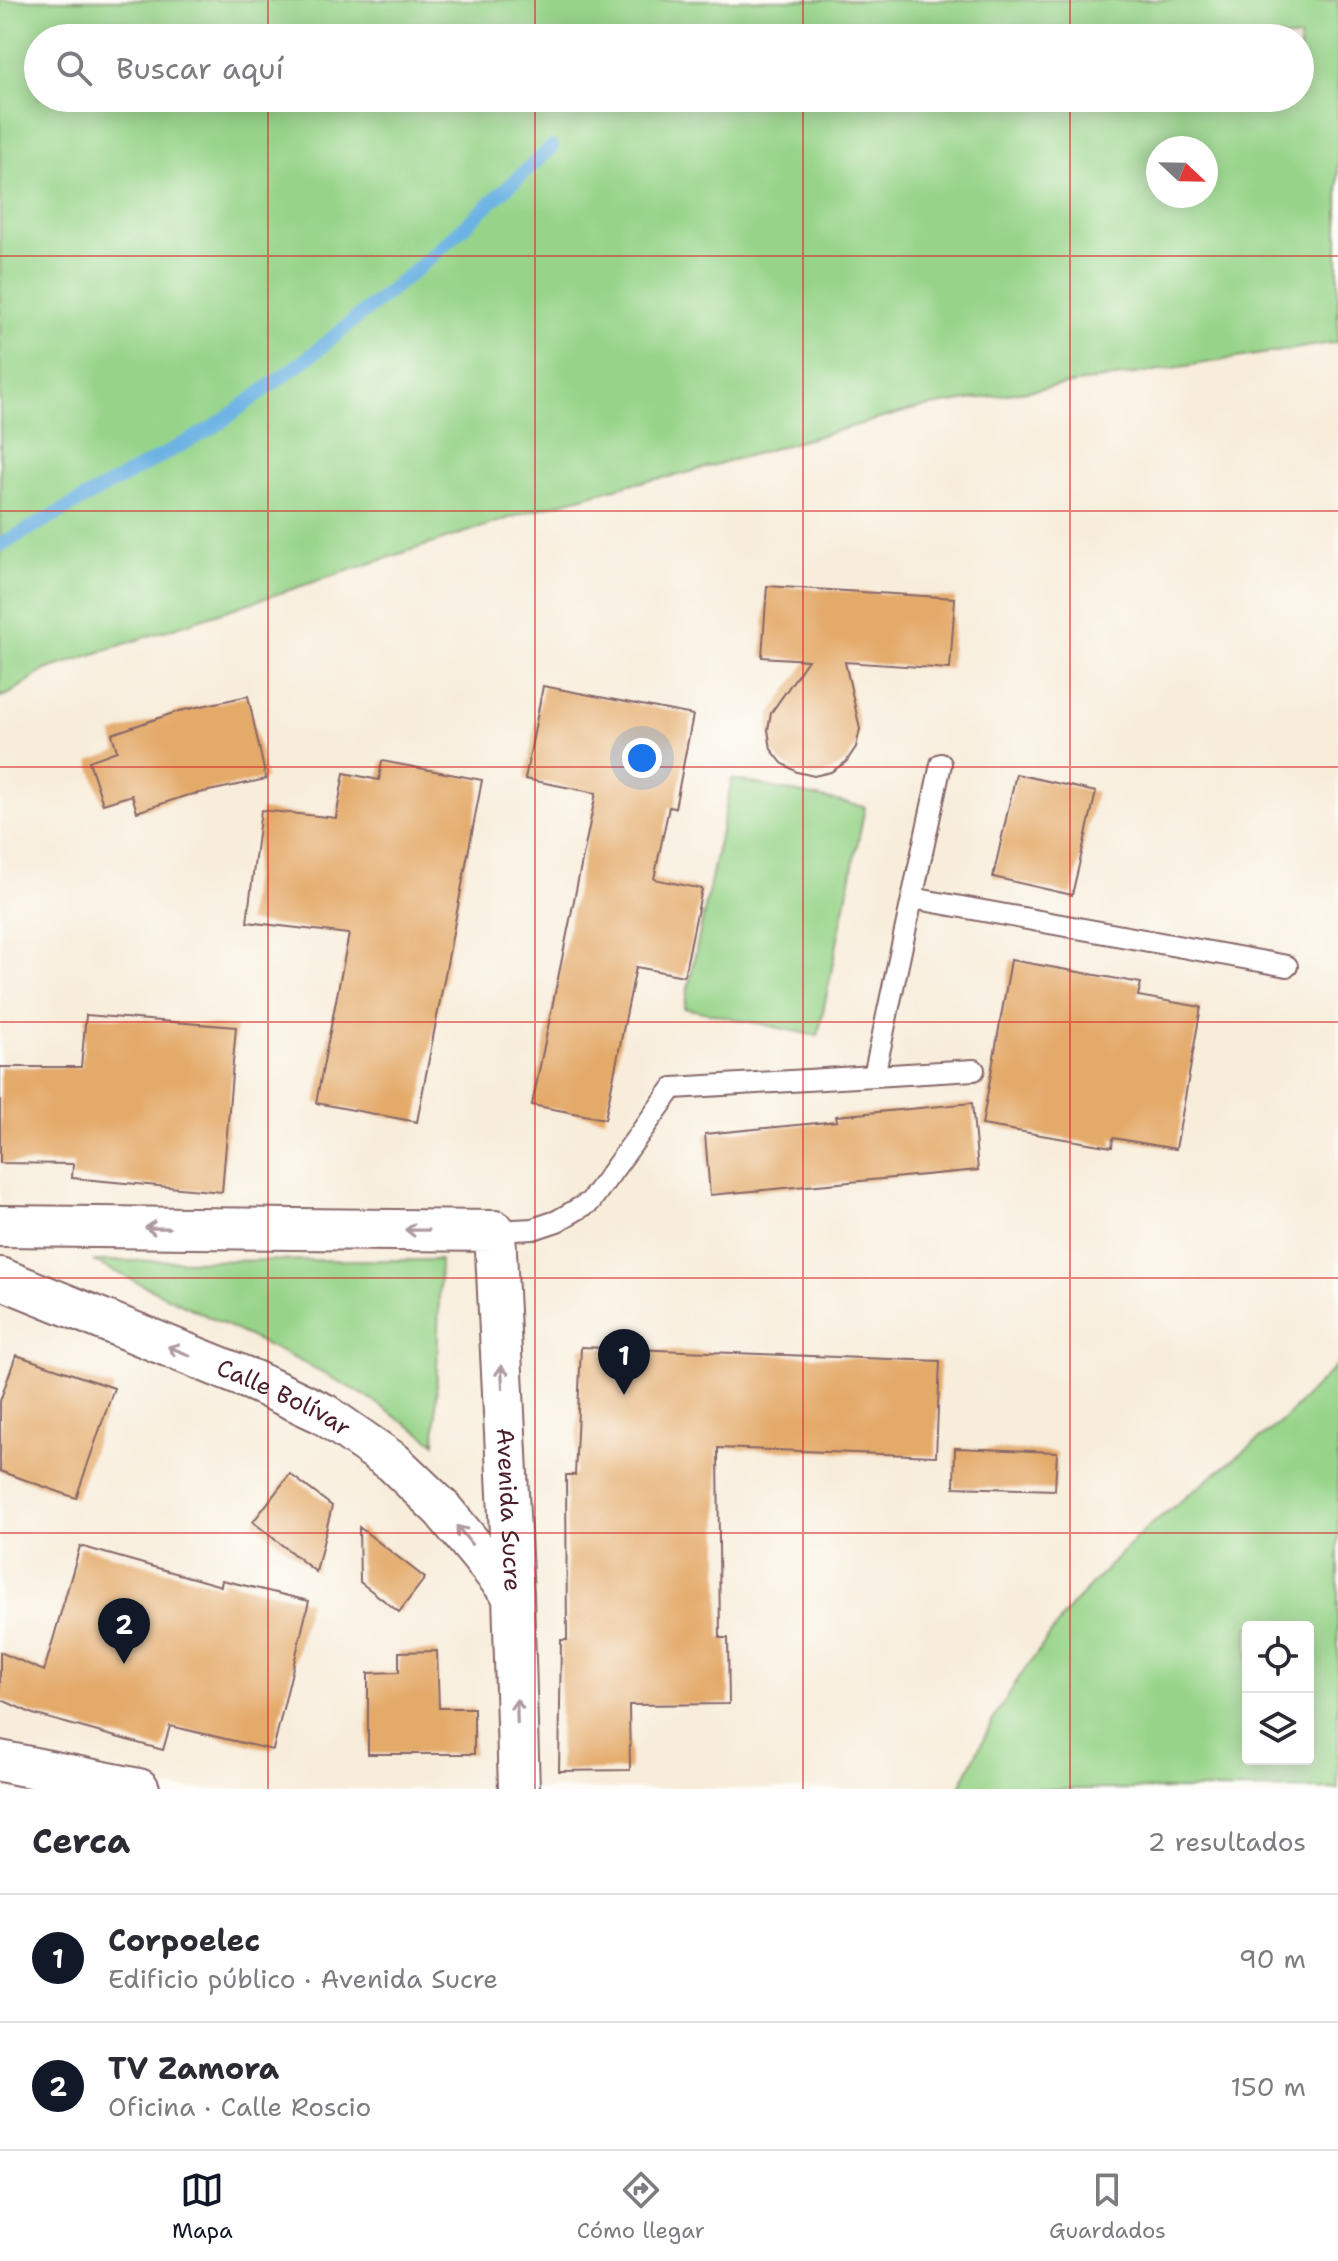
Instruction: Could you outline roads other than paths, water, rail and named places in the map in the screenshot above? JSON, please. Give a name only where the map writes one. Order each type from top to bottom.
[{"type":"street","points":[[0,1226],[495,1231]]},
{"type":"street","name":"Avenida Sucre","points":[[495,1231],[519,1789]]},
{"type":"street","name":"Calle Bolívar","points":[[0,1278],[240,1376],[324,1414],[393,1462],[442,1509],[513,1595]]},
{"type":"street","points":[[0,1761],[139,1789]]},
{"type":"lane","points":[[874,1076],[941,764]]},
{"type":"lane","points":[[912,898],[1287,966]]},
{"type":"lane","points":[[495,1231],[533,1229],[557,1221],[590,1202],[673,1088],[974,1070]]},
{"type":"waterway","points":[[0,545],[214,427],[309,357],[424,263],[552,147]]},
{"type":"place","name":"Corpoelec","points":[[624,1395]]},
{"type":"place","name":"TV Zamora","points":[[124,1664]]}]
